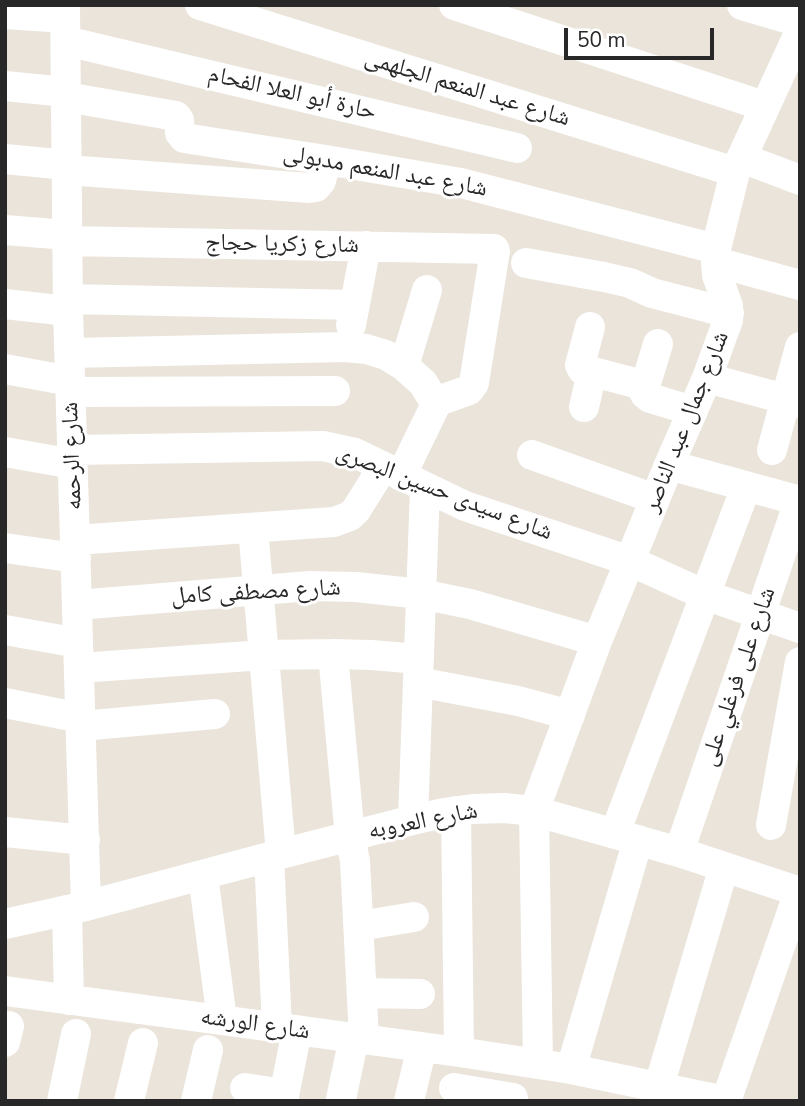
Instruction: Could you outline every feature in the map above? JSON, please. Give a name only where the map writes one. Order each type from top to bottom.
[{"type":"street","name":"شارع عبد المنعم الجلهمى","points":[[200,5],[738,165],[800,180]]},
{"type":"street","points":[[454,5],[764,106]]},
{"type":"street","points":[[742,5],[800,22]]},
{"type":"street","name":"حارة أبو العلا الفحام","points":[[5,14],[65,21],[517,148]]},
{"type":"street","name":"شارع الرحمه","points":[[65,21],[68,305],[85,840],[76,908],[69,1000]]},
{"type":"street","name":"شارع جمال عبد الناصر","points":[[534,811],[597,641],[668,465],[708,378],[728,320],[729,313],[718,275],[716,255],[738,165],[800,31]]},
{"type":"street","points":[[5,86],[66,94]]},
{"type":"street","name":"شارع عبد المنعم مدبولى","points":[[66,94],[176,116],[180,120],[180,133],[184,138],[461,183],[716,255],[800,285]]},
{"type":"street","points":[[5,159],[309,188],[316,187],[321,181],[326,160]]},
{"type":"street","name":"شارع زكريا حجاج","points":[[5,230],[67,238],[494,249],[474,383],[469,390],[436,404]]},
{"type":"street","points":[[345,347],[366,246]]},
{"type":"street","points":[[526,263],[597,301]]},
{"type":"street","points":[[693,411],[650,398],[635,383],[582,369],[580,365],[597,301],[630,283],[652,293],[729,313]]},
{"type":"street","points":[[404,366],[427,290]]},
{"type":"street","points":[[5,304],[355,305]]},
{"type":"street","points":[[644,390],[657,344]]},
{"type":"street","points":[[5,548],[76,549],[343,519],[403,476],[436,404],[423,383],[404,366],[386,355],[345,347],[70,375]]},
{"type":"street","points":[[772,450],[793,401],[800,347]]},
{"type":"street","points":[[5,369],[335,391]]},
{"type":"street","points":[[584,407],[592,372]]},
{"type":"street","points":[[708,378],[793,401]]},
{"type":"street","name":"شارع سيدى حسين البصرى","points":[[5,452],[73,457],[323,446],[355,453],[465,506],[630,561],[705,595],[800,628]]},
{"type":"street","points":[[532,454],[655,499]]},
{"type":"street","points":[[668,465],[799,501]]},
{"type":"street","points":[[403,476],[421,594],[413,820]]},
{"type":"street","points":[[571,1069],[627,836],[705,595],[746,487]]},
{"type":"street","name":"شارع على فرغلي على","points":[[679,852],[799,501]]},
{"type":"street","points":[[244,1088],[284,1097],[287,1029],[264,655],[253,528]]},
{"type":"street","name":"شارع مصطفى كامل","points":[[77,605],[310,586],[356,587],[421,594],[470,604],[597,641]]},
{"type":"street","points":[[5,630],[79,655],[333,654],[418,671],[570,715]]},
{"type":"street","points":[[333,654],[350,837],[355,861],[362,993],[359,1038],[341,1099]]},
{"type":"street","points":[[771,825],[791,773],[800,662]]},
{"type":"street","points":[[5,703],[81,722],[215,714]]},
{"type":"street","name":"شارع العروبه","points":[[5,924],[413,820],[456,811],[504,808],[534,811],[627,836],[799,892]]},
{"type":"street","points":[[456,811],[459,1052]]},
{"type":"street","points":[[534,811],[538,1064]]},
{"type":"street","points":[[5,832],[85,840]]},
{"type":"street","points":[[649,1090],[723,867]]},
{"type":"street","points":[[203,875],[222,1020]]},
{"type":"street","points":[[726,1101],[799,892]]},
{"type":"street","points":[[359,926],[414,917]]},
{"type":"street","name":"شارع الورشه","points":[[5,991],[571,1069],[649,1090],[726,1101]]},
{"type":"street","points":[[362,993],[420,994]]},
{"type":"street","points":[[62,1101],[76,1034]]},
{"type":"street","points":[[129,1101],[144,1043]]},
{"type":"street","points":[[410,1101],[422,1047]]},
{"type":"street","points":[[196,1101],[208,1051]]},
{"type":"street","points":[[454,1088],[514,1099],[504,1059]]}]
